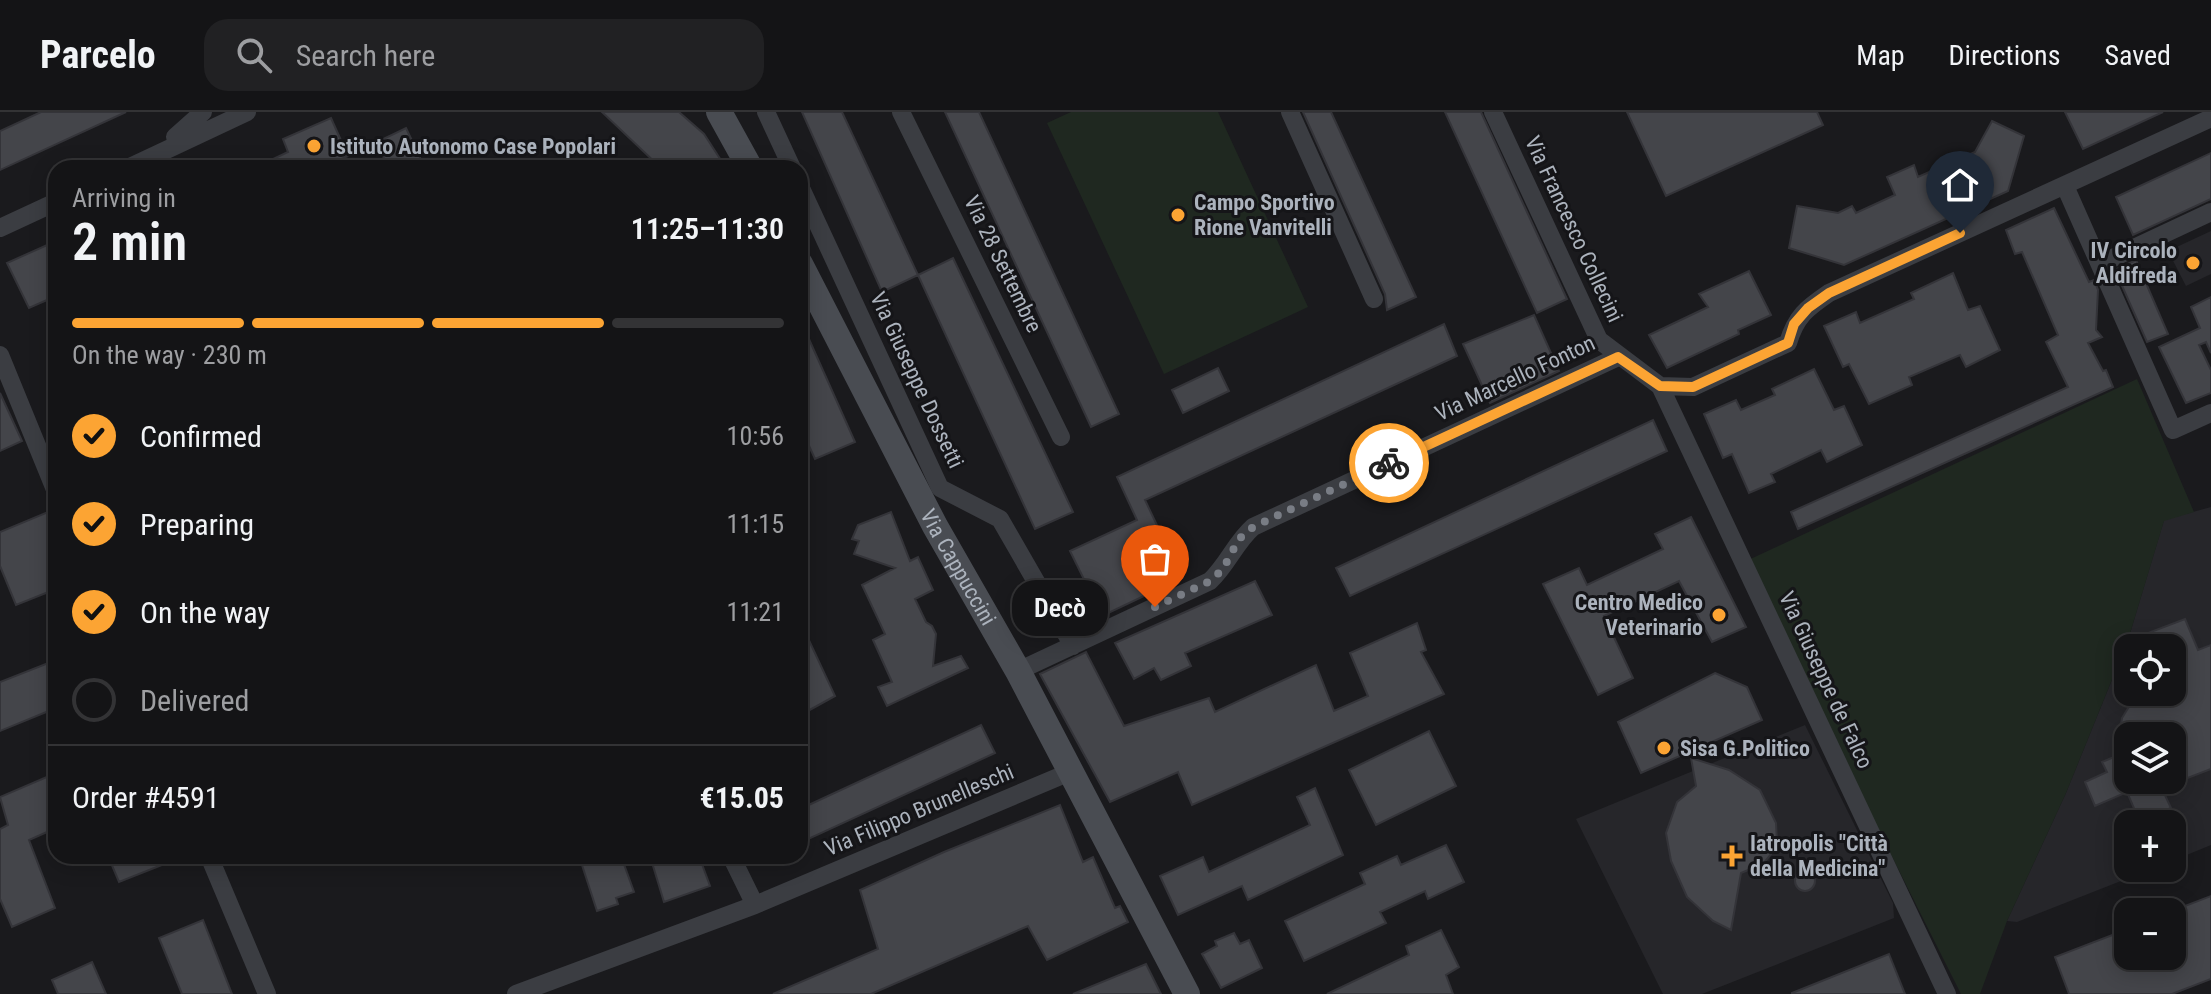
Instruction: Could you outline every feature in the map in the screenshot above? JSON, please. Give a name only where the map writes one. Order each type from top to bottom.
[{"type":"street","points":[[158,154],[203,112]]},
{"type":"street","points":[[145,160],[247,112]]},
{"type":"street","points":[[719,112],[746,160]]},
{"type":"street","points":[[766,112],[788,160]]},
{"type":"street","name":"Via 28 Settembre","points":[[901,112],[1061,437]]},
{"type":"street","points":[[1290,112],[1374,299]]},
{"type":"street","name":"Via Francesco Collecini","points":[[1493,112],[1599,340],[1660,386]]},
{"type":"street","points":[[1660,386],[1693,387],[1788,343],[1794,324],[1808,308],[1829,293],[2211,118]]},
{"type":"street","points":[[2065,186],[2173,430],[2211,413]]},
{"type":"street","name":"Via Giuseppe Dossetti","points":[[808,203],[940,488],[1000,519],[1073,646]]},
{"type":"street","points":[[0,228],[48,206]]},
{"type":"street","points":[[2100,264],[2211,212]]},
{"type":"street","name":"Via Cappuccini","points":[[808,280],[935,526],[1018,671],[1187,994]]},
{"type":"street","points":[[0,355],[48,455]]},
{"type":"street","name":"Via Marcello Fonton","points":[[1018,671],[1210,581],[1223,569],[1239,539],[1253,527],[1618,357]]},
{"type":"street","name":"Via Giuseppe de Falco","points":[[1660,386],[1947,994]]},
{"type":"street","name":"Via Filippo Brunelleschi","points":[[516,994],[755,905],[1070,772]]},
{"type":"street","points":[[212,864],[267,994]]},
{"type":"street","points":[[735,864],[755,905]]},
{"type":"shaded area","name":"Campo Sportivo Rione Vanvitelli","points":[[1071,112],[1218,112],[1308,307],[1164,374],[1047,123]]},
{"type":"shaded area","name":"IV Circolo Aldifreda","points":[[2211,231],[2211,274],[2186,286],[2168,251]]},
{"type":"shaded area","points":[[2137,379],[2194,512],[2164,521],[2130,634],[2114,634],[2114,675],[2066,793],[2007,921],[1980,994],[1961,994],[1744,562]]},
{"type":"shaded area","points":[[2211,507],[2211,845],[2186,855],[2186,810],[2114,810],[2114,882],[2118,882],[2017,922],[2007,921],[2066,793],[2114,675],[2114,706],[2186,706],[2186,634],[2130,634],[2164,520]]},
{"type":"shaded area","name":"Iatropolis \"Città della Medicina\"","points":[[1805,725],[1893,903],[1894,918],[1702,994],[1663,994],[1576,819]]},
{"type":"building","points":[[41,112],[126,112],[0,170],[0,131]]},
{"type":"building","points":[[602,112],[679,112],[704,134],[721,160],[653,160]]},
{"type":"building","points":[[802,112],[842,112],[918,275],[882,292]]},
{"type":"building","points":[[945,112],[979,112],[1119,414],[1091,427]]},
{"type":"building","points":[[1303,112],[1331,112],[1416,297],[1387,310],[1385,294]]},
{"type":"building","points":[[1445,112],[1481,112],[1567,299],[1537,313]]},
{"type":"building","points":[[1627,112],[1817,112],[1823,125],[1666,196]]},
{"type":"building","points":[[2065,112],[2163,112],[2083,149]]},
{"type":"building","name":"Istituto Autonomo Case Popolari","points":[[331,118],[348,156],[339,160],[271,160],[288,152],[283,139]]},
{"type":"building","points":[[1992,121],[2024,136],[2008,191],[1844,265],[1789,248],[1797,206],[1838,213],[1852,206],[1856,213],[1895,195],[1887,177],[1914,165],[1918,177],[1975,152]]},
{"type":"building","points":[[406,128],[421,160],[385,160],[377,142]]},
{"type":"building","points":[[2211,153],[2211,199],[2133,235],[2116,197]]},
{"type":"building","points":[[2054,208],[2089,282],[2094,280],[2098,290],[2096,330],[2102,337],[2088,343],[2113,387],[1798,529],[1791,512],[2068,387],[2046,342],[2058,335],[2022,252],[2015,254],[2006,230]]},
{"type":"building","points":[[48,245],[48,300],[29,308],[7,263]]},
{"type":"building","points":[[953,258],[1073,512],[1035,529],[918,275]]},
{"type":"building","points":[[2136,260],[2168,334],[2147,342],[2115,270]]},
{"type":"building","points":[[1749,271],[1771,315],[1667,368],[1649,335],[1708,307],[1699,294]]},
{"type":"building","points":[[1953,273],[1968,310],[1980,306],[2000,350],[1966,367],[1960,355],[1909,377],[1912,385],[1869,404],[1849,364],[1843,367],[1824,326],[1856,312],[1860,323],[1914,299],[1911,293]]},
{"type":"building","points":[[2211,297],[2211,353],[2206,342],[2199,345],[2211,370],[2211,393],[2186,403],[2159,347],[2200,328],[2191,307]]},
{"type":"building","points":[[1534,315],[1559,371],[1490,403],[1463,344]]},
{"type":"building","points":[[1444,324],[1457,356],[1145,500],[1182,578],[1102,616],[1070,551],[1137,520],[1117,477]]},
{"type":"building","points":[[808,337],[855,442],[815,459],[808,444]]},
{"type":"building","points":[[1218,368],[1229,391],[1183,413],[1172,390]]},
{"type":"building","points":[[1814,369],[1834,410],[1844,406],[1862,445],[1827,462],[1821,450],[1771,474],[1775,482],[1749,493],[1732,454],[1723,458],[1704,414],[1736,400],[1741,410],[1775,395],[1772,389]]},
{"type":"building","points":[[0,393],[22,441],[0,451]]},
{"type":"building","points":[[1653,420],[1667,451],[1350,596],[1336,568]]},
{"type":"building","points":[[48,512],[48,592],[16,605],[0,566],[0,532]]},
{"type":"building","points":[[891,512],[910,561],[918,557],[933,590],[915,599],[926,622],[936,634],[933,666],[961,656],[968,668],[887,706],[878,687],[892,682],[873,640],[885,634],[862,585],[895,568],[854,554],[859,541],[852,539],[858,525]]},
{"type":"building","points":[[1691,517],[1746,627],[1712,642],[1679,581],[1604,616],[1633,678],[1598,695],[1543,584],[1579,568],[1587,585],[1663,549],[1655,534]]},
{"type":"building","points":[[1255,581],[1272,615],[1185,653],[1191,666],[1161,680],[1154,668],[1134,679],[1115,643]]},
{"type":"building","points":[[2185,619],[2198,650],[2211,645],[2211,769],[2186,779],[2186,722],[2121,722],[2129,706],[2186,706],[2186,634],[2148,633]]},
{"type":"building","points":[[1417,623],[1426,650],[1421,652],[1444,694],[1192,805],[1178,772],[1110,802],[1040,674],[1086,652],[1124,726],[1209,698],[1215,712],[1316,665],[1334,711],[1368,696],[1350,653]]},
{"type":"building","points":[[808,638],[835,696],[808,711]]},
{"type":"building","points":[[48,663],[48,711],[0,731],[0,682]]},
{"type":"building","name":"Sisa G.Politico","points":[[1715,673],[1747,687],[1762,720],[1641,773],[1618,722]]},
{"type":"building","points":[[981,725],[995,753],[808,839],[808,805]]},
{"type":"building","points":[[1429,731],[1456,786],[1376,825],[1349,770]]},
{"type":"building","points":[[2114,757],[2114,794],[2122,794],[2095,806],[2085,782],[2107,772],[2102,762]]},
{"type":"building","points":[[1691,758],[1729,770],[1760,790],[1776,823],[1777,842],[1772,853],[1763,864],[1741,873],[1731,930],[1713,921],[1687,897],[1671,861],[1666,833],[1677,802],[1696,786]]},
{"type":"building","points":[[48,776],[48,832],[29,840],[55,908],[12,927],[0,899],[0,829],[8,825],[0,797]]},
{"type":"building","points":[[1315,788],[1343,855],[1248,900],[1242,886],[1178,915],[1160,876],[1203,857],[1209,872],[1310,825],[1297,797]]},
{"type":"building","points":[[2128,794],[2164,794],[2171,808],[2166,810],[2135,810]]},
{"type":"building","points":[[1060,805],[1083,862],[1093,857],[1115,908],[1120,906],[1128,922],[1047,960],[1028,926],[871,994],[773,994],[878,949],[860,890]]},
{"type":"building","points":[[1446,845],[1464,882],[1428,899],[1425,891],[1380,912],[1386,923],[1304,961],[1285,921],[1365,884],[1360,873],[1397,856],[1401,865]]},
{"type":"building","points":[[111,864],[164,864],[119,882]]},
{"type":"building","points":[[624,864],[634,892],[616,898],[618,904],[597,911],[582,865]]},
{"type":"building","points":[[652,864],[702,864],[710,886],[664,902]]},
{"type":"building","points":[[1805,871],[1812,874],[1815,881],[1812,888],[1805,891],[1798,888],[1795,881],[1798,874]]},
{"type":"building","points":[[2211,896],[2211,979],[2172,994],[2069,994],[2055,957],[2114,934],[2114,970],[2186,970],[2186,906]]},
{"type":"building","points":[[203,920],[232,994],[182,994],[159,938]]},
{"type":"building","points":[[1441,930],[1459,967],[1446,975],[1453,994],[1327,994],[1409,955],[1406,946]]},
{"type":"building","points":[[1234,933],[1240,944],[1249,940],[1262,968],[1221,988],[1202,954],[1217,946],[1215,941]]},
{"type":"building","points":[[1889,954],[1905,994],[1792,994],[1792,993]]},
{"type":"building","points":[[92,962],[106,994],[58,994],[52,980]]},
{"type":"building","points":[[1146,964],[1161,994],[1073,994]]},
{"type":"way so far","points":[[1155,607],[1210,581],[1223,569],[1239,539],[1253,527],[1389,463]]},
{"type":"place","name":"Istituto Autonomo Case Popolari","points":[[314,146]]},
{"type":"place","name":"Campo Sportivo Rione Vanvitelli","points":[[1178,215]]},
{"type":"place","name":"IV Circolo Aldifreda","points":[[2193,263]]},
{"type":"place","name":"Decò","points":[[1155,607]]},
{"type":"place","name":"Centro Medico Veterinario","points":[[1719,615]]},
{"type":"place","name":"Sisa G.Politico","points":[[1664,748]]},
{"type":"place","name":"Iatropolis \"Città della Medicina\"","points":[[1732,856]]},
{"type":"route","points":[[1389,463],[1618,357],[1660,386],[1693,387],[1788,343],[1794,324],[1808,308],[1829,293],[1960,233]]}]
